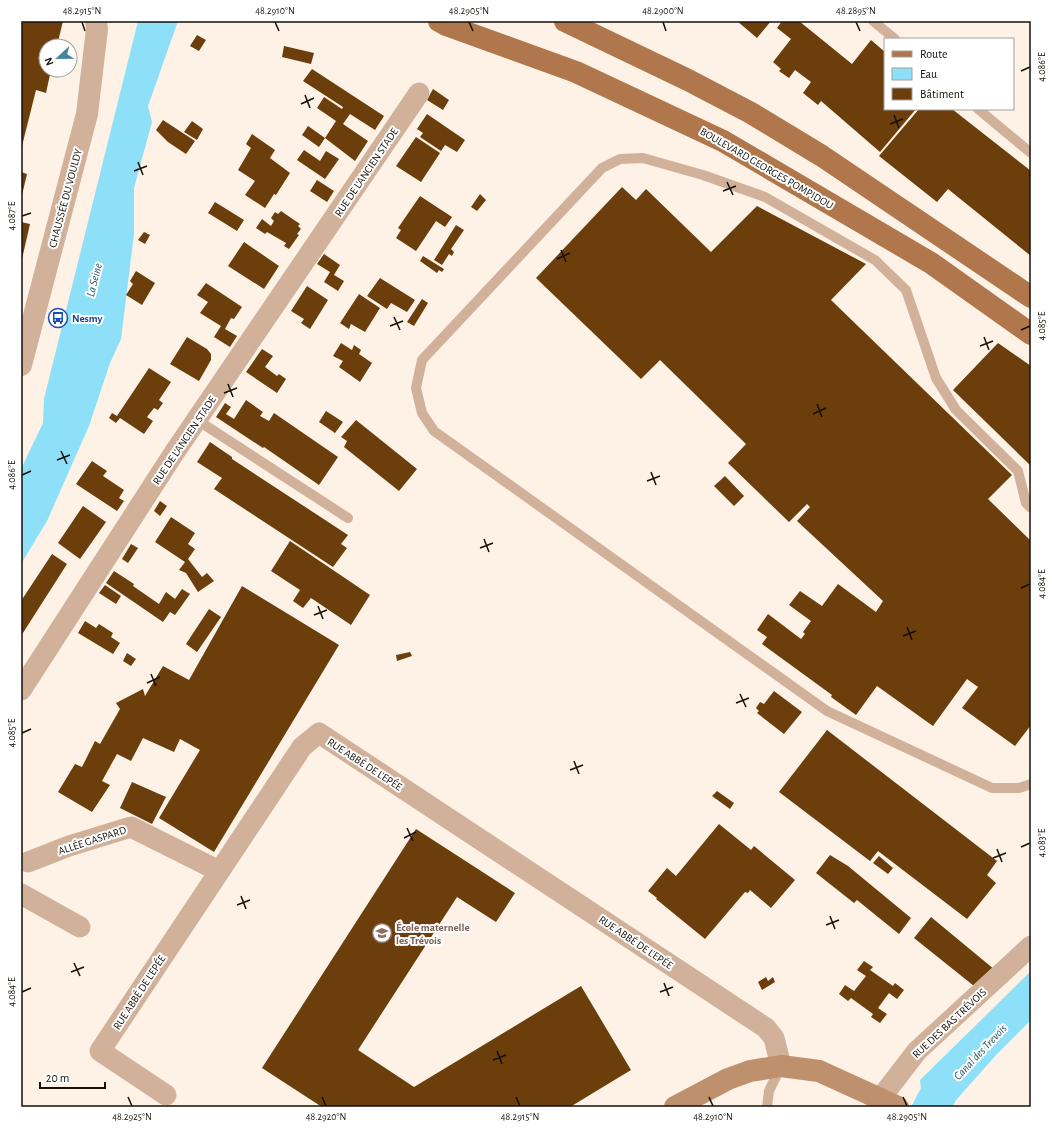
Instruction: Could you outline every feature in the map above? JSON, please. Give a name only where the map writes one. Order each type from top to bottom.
[{"type":"main road","name":"BOULEVARD GEORGES POMPIDOU","points":[[439,21],[446,25],[576,72],[723,141],[931,263],[1031,334]]},
{"type":"main road","points":[[565,21],[688,80],[751,113],[816,152],[1031,297]]},
{"type":"main road","points":[[675,1107],[728,1079],[750,1071],[781,1066],[819,1071],[884,1104]]},
{"type":"street","name":"CHAUSSÉE DU VOULDY","points":[[21,365],[87,114],[98,24]]},
{"type":"street","name":"RUE DE L'ANCIEN STADE","points":[[21,690],[197,420],[419,93]]},
{"type":"street","name":"RUE ABBÉ DE L'EPÉE","points":[[166,1095],[100,1052],[302,747],[319,733],[766,1028],[774,1038],[781,1066]]},
{"type":"street","name":"ALLÉE GASPARD","points":[[25,860],[131,827],[219,871]]},
{"type":"street","points":[[21,884],[25,860]]},
{"type":"street","points":[[21,894],[80,927]]},
{"type":"street","name":"RUE DES BAS TRÉVOIS","points":[[884,1104],[916,1051],[1031,946]]},
{"type":"lane","points":[[873,21],[894,38]]},
{"type":"lane","points":[[979,110],[1031,153]]},
{"type":"lane","points":[[1031,508],[1026,504],[1018,471],[956,410],[936,378],[906,290],[875,260],[765,197],[703,175],[643,158],[620,159],[602,168],[422,360],[416,388],[422,413],[434,431],[827,711],[992,788],[1020,788],[1031,784]]},
{"type":"lane","points":[[197,420],[348,518]]},
{"type":"lane","points":[[767,1107],[769,1091],[781,1066]]},
{"type":"water","name":"La Seine","points":[[138,21],[178,21],[148,106],[152,122],[134,188],[134,234],[121,339],[110,363],[89,426],[47,521],[21,564],[21,469],[43,423],[44,399]]},
{"type":"water","name":"Canal des Trevois","points":[[1031,971],[1031,1020],[997,1054],[957,1099],[952,1107],[911,1107],[921,1088],[920,1080]]},
{"type":"building","points":[[21,21],[63,21],[59,38],[38,38],[38,78],[49,78],[46,93],[36,90],[22,146]]},
{"type":"building","points":[[737,21],[771,21],[757,38]]},
{"type":"building","points":[[782,21],[799,21],[852,64],[871,40],[884,51],[884,110],[915,110],[880,152],[821,101],[818,105],[803,93],[811,82],[795,70],[789,78],[779,71],[781,69],[773,62],[791,39],[777,28]]},
{"type":"building","points":[[197,35],[206,40],[199,51],[190,46]]},
{"type":"building","points":[[284,46],[314,53],[311,64],[282,57]]},
{"type":"building","points":[[312,69],[384,116],[375,130],[350,114],[343,124],[368,141],[355,161],[325,138],[336,121],[317,108],[324,97],[342,109],[343,107],[303,81]]},
{"type":"building","points":[[433,89],[449,100],[443,110],[427,100]]},
{"type":"building","points":[[918,110],[953,110],[1031,171],[1031,256],[948,189],[937,202],[879,156]]},
{"type":"building","points":[[427,114],[465,140],[457,152],[445,145],[441,151],[420,137],[423,133],[417,129]]},
{"type":"building","points":[[163,120],[195,141],[186,154],[168,142],[156,130]]},
{"type":"building","points":[[192,121],[203,129],[197,140],[184,132]]},
{"type":"building","points":[[308,126],[325,138],[319,147],[302,135]]},
{"type":"building","points":[[252,134],[275,150],[270,158],[290,173],[276,195],[274,194],[265,208],[245,195],[255,181],[238,170],[251,148],[246,144]]},
{"type":"building","points":[[416,137],[440,153],[421,182],[396,166]]},
{"type":"building","points":[[304,150],[320,161],[326,151],[339,159],[325,179],[297,160]]},
{"type":"building","points":[[21,172],[27,174],[22,195],[21,195]]},
{"type":"building","points":[[317,180],[334,191],[327,202],[310,191]]},
{"type":"building","points":[[622,187],[636,200],[646,189],[711,252],[757,206],[866,264],[831,300],[1012,475],[988,499],[1031,541],[1031,725],[1015,746],[962,708],[978,687],[967,679],[933,726],[877,686],[856,715],[831,697],[832,695],[762,644],[767,637],[757,630],[768,614],[801,639],[805,634],[803,632],[811,621],[789,605],[800,591],[822,606],[838,584],[876,612],[883,601],[797,521],[810,507],[807,504],[789,522],[728,463],[746,444],[660,360],[641,379],[536,278]]},
{"type":"building","points":[[480,194],[486,200],[477,211],[471,207]]},
{"type":"building","points":[[420,196],[452,217],[445,227],[436,221],[416,251],[396,238],[401,230],[398,228]]},
{"type":"building","points":[[215,202],[244,220],[237,231],[208,213]]},
{"type":"building","points":[[281,211],[300,224],[298,226],[301,229],[297,234],[299,235],[289,249],[284,246],[286,243],[267,232],[265,234],[256,228],[262,219],[271,226],[274,221],[271,218],[275,212],[278,214]]},
{"type":"building","points":[[21,222],[30,224],[22,259],[21,259]]},
{"type":"building","points":[[456,225],[464,230],[451,249],[454,252],[452,256],[449,254],[442,265],[434,260]]},
{"type":"building","points":[[144,232],[150,235],[145,244],[138,240]]},
{"type":"building","points":[[244,242],[279,266],[264,289],[228,266]]},
{"type":"building","points":[[324,254],[340,265],[334,275],[344,281],[338,291],[324,282],[330,272],[317,264]]},
{"type":"building","points":[[423,256],[444,269],[442,272],[439,270],[437,273],[420,261]]},
{"type":"building","points":[[136,271],[155,283],[142,305],[126,295],[133,284],[130,281]]},
{"type":"building","points":[[380,278],[415,300],[407,312],[391,303],[387,309],[367,296]]},
{"type":"building","points":[[206,283],[242,307],[234,319],[231,318],[225,329],[237,336],[230,347],[214,337],[221,326],[200,313],[208,302],[197,295]]},
{"type":"building","points":[[307,286],[328,300],[310,329],[301,323],[304,319],[291,311]]},
{"type":"building","points":[[359,294],[380,308],[365,332],[351,324],[349,329],[340,323]]},
{"type":"building","points":[[422,299],[428,303],[414,326],[407,322]]},
{"type":"building","points":[[187,337],[207,349],[211,354],[211,360],[199,381],[170,364]]},
{"type":"building","points":[[341,343],[352,350],[354,345],[361,350],[359,354],[372,363],[360,382],[339,367],[343,361],[333,356]]},
{"type":"building","points":[[998,343],[1031,366],[1031,466],[953,390]]},
{"type":"building","points":[[262,349],[273,356],[265,367],[277,376],[279,374],[286,379],[277,393],[246,372]]},
{"type":"building","points":[[149,368],[171,382],[159,400],[163,403],[158,410],[154,408],[147,417],[153,421],[144,434],[120,418],[116,423],[109,418],[112,413],[117,416]]},
{"type":"building","points":[[246,400],[263,412],[260,416],[269,421],[274,413],[338,457],[319,485],[264,447],[263,448],[216,417],[225,403],[231,407],[226,414],[234,419]]},
{"type":"building","points":[[326,411],[343,422],[335,433],[319,422]]},
{"type":"building","points":[[356,420],[417,469],[399,491],[344,447],[347,441],[341,437]]},
{"type":"building","points":[[210,442],[232,457],[232,459],[348,535],[341,544],[347,548],[333,567],[214,489],[222,478],[197,462]]},
{"type":"building","points":[[92,461],[107,471],[103,476],[124,490],[119,498],[124,501],[117,511],[76,484]]},
{"type":"building","points":[[725,476],[744,496],[734,506],[714,486]]},
{"type":"building","points":[[160,501],[167,506],[160,516],[154,511]]},
{"type":"building","points":[[83,506],[106,522],[80,559],[58,543]]},
{"type":"building","points":[[171,517],[195,533],[188,544],[195,549],[188,559],[202,577],[207,573],[214,581],[198,592],[186,573],[179,570],[185,562],[155,542]]},
{"type":"building","points":[[290,541],[370,595],[351,625],[311,598],[303,608],[293,601],[300,590],[271,571]]},
{"type":"building","points":[[131,544],[138,548],[128,563],[122,559]]},
{"type":"building","points":[[52,554],[67,564],[21,636],[21,601]]},
{"type":"building","points":[[114,571],[134,584],[133,586],[159,604],[166,592],[175,599],[182,589],[190,594],[175,615],[170,612],[163,622],[106,583]]},
{"type":"building","points":[[105,585],[121,596],[116,604],[99,593]]},
{"type":"building","points":[[242,586],[339,645],[214,852],[159,818],[200,750],[180,739],[174,752],[143,738],[131,761],[117,754],[102,781],[110,785],[92,812],[58,792],[75,764],[82,767],[95,741],[100,744],[120,709],[116,703],[143,689],[145,696],[163,666],[189,680]]},
{"type":"building","points":[[209,609],[221,617],[197,652],[186,644]]},
{"type":"building","points":[[85,621],[96,628],[99,624],[113,633],[111,637],[120,643],[113,654],[78,633]]},
{"type":"building","points":[[410,652],[412,656],[397,661],[396,655]]},
{"type":"building","points":[[127,653],[136,659],[131,666],[123,661]]},
{"type":"building","points":[[774,691],[802,712],[784,734],[757,713],[759,711],[756,708],[760,702],[764,704]]},
{"type":"building","points":[[827,730],[997,861],[987,875],[996,883],[967,919],[878,851],[870,861],[779,792]]},
{"type":"building","points":[[132,782],[166,797],[152,824],[120,808]]},
{"type":"building","points":[[717,791],[734,803],[730,809],[712,796]]},
{"type":"building","points":[[719,824],[751,850],[754,846],[795,880],[771,908],[750,890],[748,893],[745,892],[705,939],[648,891],[667,868],[676,876]]},
{"type":"building","points":[[416,829],[515,893],[496,922],[457,897],[358,1050],[414,1087],[581,986],[631,1070],[570,1107],[322,1107],[262,1068]]},
{"type":"building","points":[[830,855],[848,866],[911,918],[899,934],[857,900],[854,903],[816,873]]},
{"type":"building","points":[[879,856],[893,868],[888,874],[873,863]]},
{"type":"building","points":[[931,917],[995,970],[974,986],[914,938]]},
{"type":"building","points":[[864,961],[873,967],[870,970],[893,986],[895,983],[904,990],[897,999],[889,993],[878,1008],[887,1014],[880,1023],[871,1017],[873,1014],[851,998],[848,1001],[839,994],[845,985],[854,991],[866,976],[857,970]]},
{"type":"building","points":[[766,977],[768,981],[773,977],[775,982],[762,990],[758,982]]},
{"type":"place","name":"Nesmy","points":[[58,318]]},
{"type":"place","name":"École maternelle les Trévois","points":[[382,933]]}]
